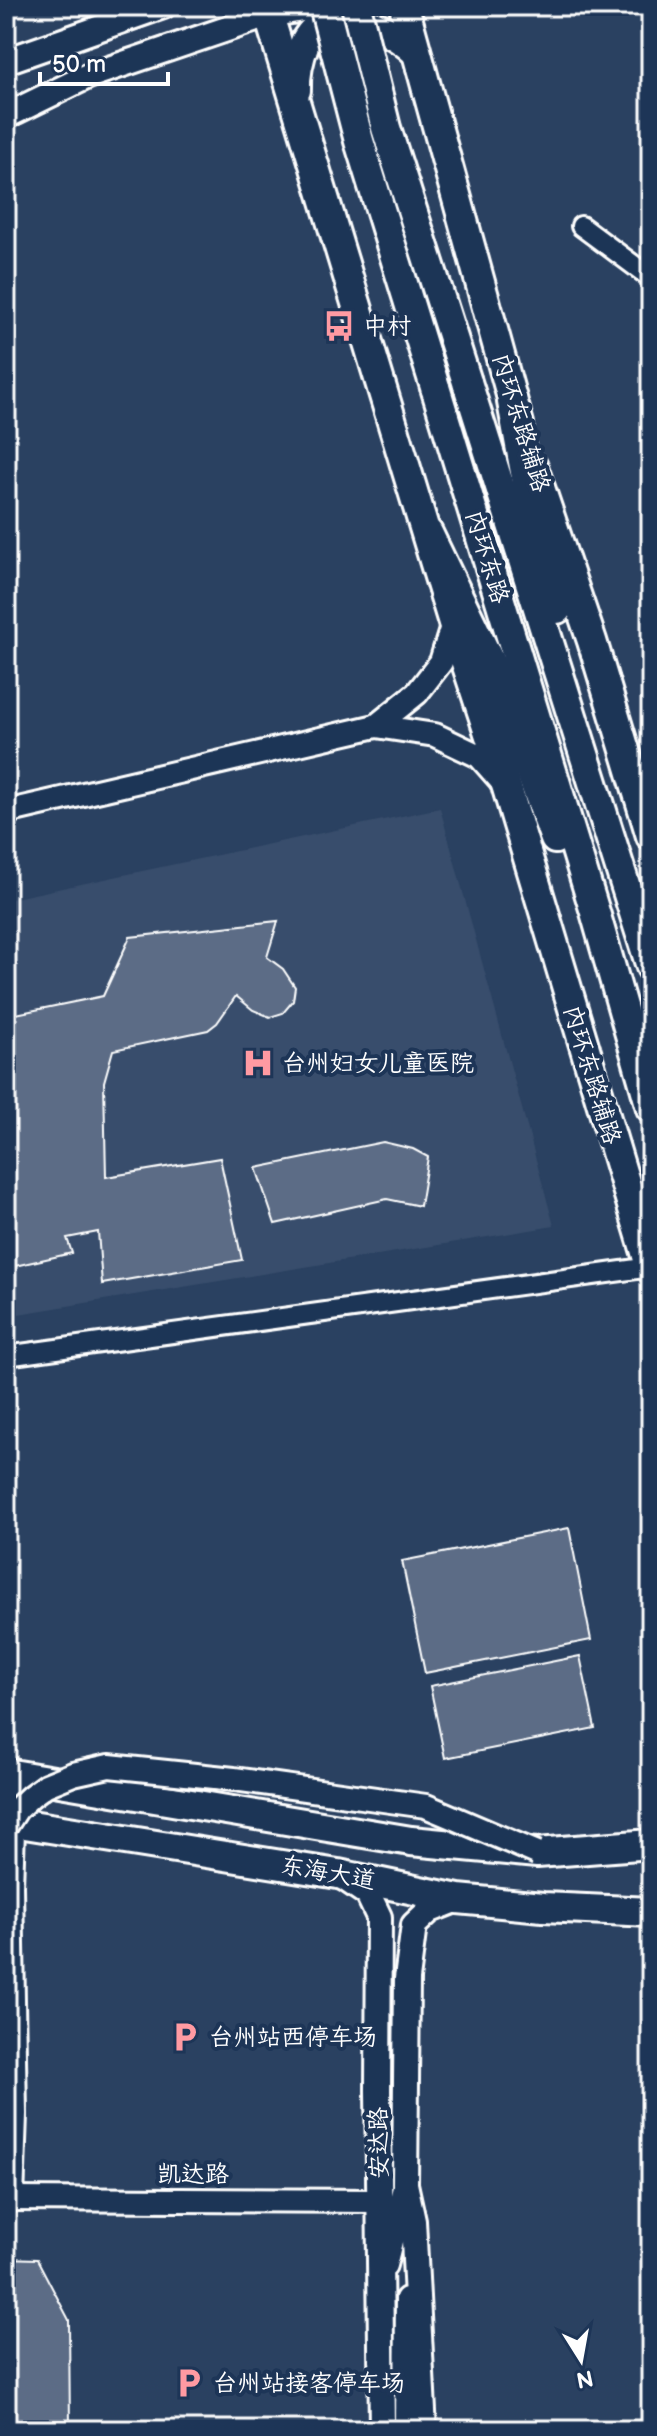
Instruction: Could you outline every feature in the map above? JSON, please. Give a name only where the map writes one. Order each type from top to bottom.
[{"type":"main road","points":[[6,61],[163,6]]},
{"type":"main road","points":[[6,116],[88,76],[267,10],[322,6]]},
{"type":"main road","name":"内环东路","points":[[322,6],[359,141],[595,912],[651,1108]]},
{"type":"main road","name":"内环东路","points":[[356,6],[386,128],[651,967]]},
{"type":"main road","name":"内环东路辅路","points":[[404,6],[512,402],[592,641],[651,836]]},
{"type":"main road","points":[[267,10],[453,623]]},
{"type":"main road","points":[[296,104],[296,69],[308,34],[318,20],[332,13],[350,11],[364,16],[398,35],[416,52]]},
{"type":"main road","points":[[512,402],[533,515],[567,649],[586,755]]},
{"type":"main road","points":[[428,533],[491,664],[554,837],[595,912]]},
{"type":"main road","name":"内环东路辅路","points":[[453,623],[507,788],[651,1268]]},
{"type":"main road","name":"东海大道","points":[[11,1773],[411,1841],[537,1853],[651,1844]]},
{"type":"main road","name":"东海大道","points":[[8,1823],[338,1874],[458,1899],[651,1912]]},
{"type":"main road","name":"安达路","points":[[338,1874],[368,1894],[379,1917],[382,2430]]},
{"type":"main road","name":"安达路","points":[[424,2430],[413,2221],[405,2184],[407,1979],[414,1925],[430,1910],[458,1899]]},
{"type":"street","points":[[581,226],[651,278]]},
{"type":"street","points":[[376,726],[417,693],[441,662],[453,623]]},
{"type":"street","points":[[6,812],[376,726],[435,735],[479,756],[507,788]]},
{"type":"street","points":[[6,1356],[651,1268]]},
{"type":"street","points":[[8,1823],[17,1809],[46,1785],[73,1774],[109,1766],[234,1779],[426,1806],[537,1853]]},
{"type":"street","points":[[9,2200],[15,2114],[8,1823],[11,1773]]},
{"type":"street","points":[[405,2184],[406,2430]]},
{"type":"street","points":[[382,2278],[405,2184]]},
{"type":"street","name":"凯达路","points":[[9,2200],[380,2201]]},
{"type":"shaded area","name":"台州妇女儿童医院","points":[[440,808],[554,1226],[6,1316],[6,900]]},
{"type":"building","points":[[278,921],[267,957],[283,969],[295,987],[293,1001],[283,1013],[270,1017],[253,1010],[236,996],[217,1023],[208,1030],[113,1050],[104,1082],[106,1177],[220,1158],[242,1260],[102,1284],[98,1232],[67,1238],[72,1253],[6,1268],[6,1016],[103,996],[130,937]]},
{"type":"building","points":[[383,1142],[413,1149],[428,1157],[420,1206],[387,1199],[275,1224],[256,1168]]},
{"type":"building","points":[[569,1528],[591,1640],[425,1673],[402,1561]]},
{"type":"building","points":[[580,1656],[595,1728],[445,1758],[430,1686]]},
{"type":"building","points":[[6,2258],[37,2259],[69,2320],[70,2430],[6,2430]]},
{"type":"place","name":"中村","points":[[339,326]]},
{"type":"place","name":"台州妇女儿童医院","points":[[258,1063]]},
{"type":"place","name":"台州站西停车场","points":[[185,2037]]},
{"type":"place","name":"台州站接客停车场","points":[[189,2383]]}]
